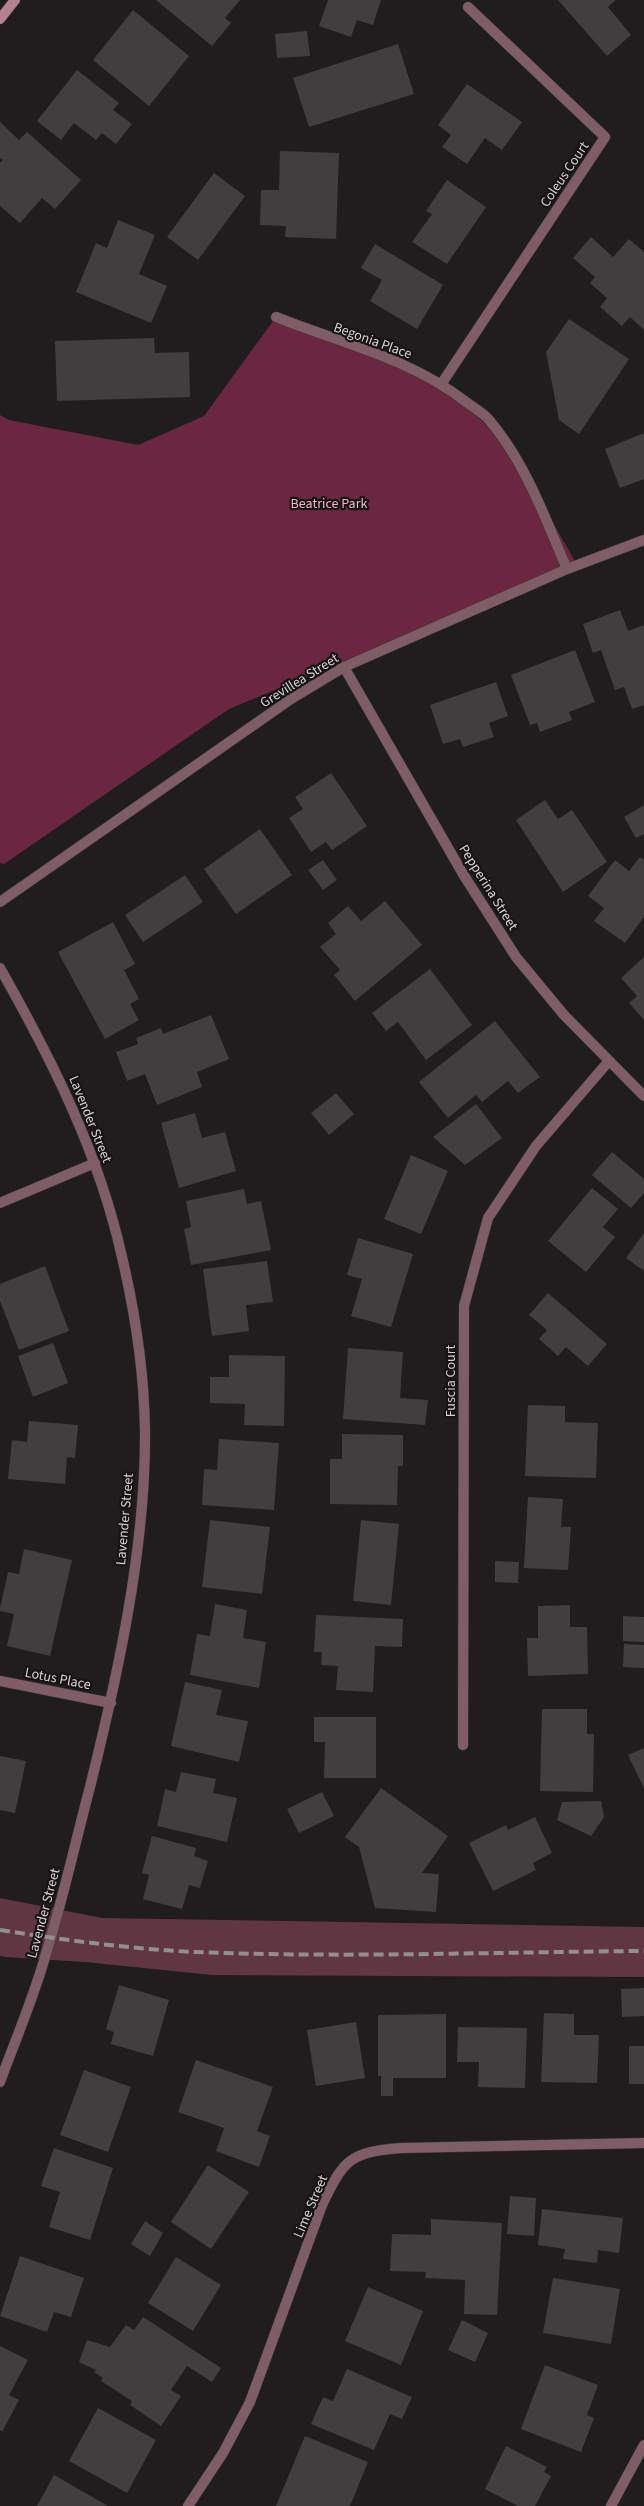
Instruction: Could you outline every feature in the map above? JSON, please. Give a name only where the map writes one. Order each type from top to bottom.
[{"type":"street","points":[[0,18],[15,0]]},
{"type":"street","name":"Coleus Court","points":[[442,383],[605,137],[468,7]]},
{"type":"street","name":"Begonia Place","points":[[276,317],[328,338],[395,360],[442,383],[489,419],[512,450],[530,483],[567,569]]},
{"type":"street","name":"Grevillea Street","points":[[0,902],[291,700],[344,667],[567,569],[644,540]]},
{"type":"street","name":"Pepperina Street","points":[[344,667],[463,874],[516,957],[564,1015],[608,1062],[644,1096]]},
{"type":"street","name":"Lavender Street","points":[[0,968],[63,1084],[95,1162],[122,1256],[138,1350],[145,1430],[141,1499],[133,1579],[111,1703],[46,1953],[0,2082]]},
{"type":"street","name":"Fuscia Court","points":[[463,1745],[464,1306],[488,1218],[536,1146],[608,1062]]},
{"type":"street","points":[[0,1202],[95,1162]]},
{"type":"street","name":"Lotus Place","points":[[0,1681],[111,1703]]},
{"type":"street","name":"Lime Street","points":[[188,2506],[223,2453],[250,2402],[322,2205],[334,2179],[351,2159],[377,2150],[402,2148],[644,2143]]},
{"type":"street","points":[[611,2506],[644,2445]]},
{"type":"shaded area","points":[[0,1898],[102,1918],[644,1927],[644,1977],[212,1975],[85,1962],[5,1957],[0,1956]]},
{"type":"green space","name":"Beatrice Park","points":[[276,317],[442,383],[512,450],[577,565],[229,709],[4,864],[0,863],[0,415],[9,420],[138,445],[204,416]]},
{"type":"building","points":[[156,0],[240,0],[225,18],[231,23],[212,46]]},
{"type":"building","points":[[328,0],[381,0],[373,25],[357,20],[351,37],[319,26]]},
{"type":"building","points":[[558,0],[616,0],[608,7],[631,35],[607,56]]},
{"type":"building","points":[[133,10],[189,56],[149,106],[93,60]]},
{"type":"building","points":[[307,31],[310,56],[277,58],[275,34]]},
{"type":"building","points":[[398,44],[414,94],[309,127],[293,78]]},
{"type":"building","points":[[77,70],[119,103],[113,110],[132,124],[116,144],[102,133],[96,140],[74,123],[61,140],[37,121]]},
{"type":"building","points":[[467,84],[522,122],[502,150],[485,138],[467,164],[442,147],[451,135],[438,125]]},
{"type":"building","points":[[0,122],[19,140],[27,132],[81,180],[55,209],[42,198],[20,223],[0,206],[0,163],[3,160],[0,158]]},
{"type":"building","points":[[280,151],[339,153],[336,239],[285,237],[286,226],[260,225],[261,190],[279,190]]},
{"type":"building","points":[[214,173],[245,196],[198,260],[167,237]]},
{"type":"building","points":[[447,180],[486,207],[447,264],[412,242],[432,214],[426,211]]},
{"type":"building","points":[[118,220],[155,235],[139,274],[167,286],[151,323],[76,292],[96,243],[107,248]]},
{"type":"building","points":[[591,237],[613,257],[629,239],[644,252],[644,330],[630,317],[622,326],[600,307],[607,298],[590,283],[595,277],[573,258]]},
{"type":"building","points":[[375,244],[443,285],[417,329],[370,301],[382,280],[361,268]]},
{"type":"building","points":[[569,319],[629,359],[579,434],[559,420],[546,352]]},
{"type":"building","points":[[154,338],[155,353],[189,352],[190,397],[57,401],[55,341]]},
{"type":"building","points":[[644,433],[644,479],[620,488],[605,449]]},
{"type":"building","points":[[620,610],[628,631],[644,625],[644,705],[632,709],[624,687],[615,690],[601,650],[593,653],[583,624]]},
{"type":"building","points":[[575,650],[595,702],[569,712],[572,720],[540,732],[537,723],[530,725],[511,675]]},
{"type":"building","points":[[496,682],[508,716],[489,723],[494,737],[463,747],[460,739],[443,744],[430,705]]},
{"type":"building","points":[[331,773],[367,826],[332,850],[326,842],[311,852],[289,818],[303,809],[295,797]]},
{"type":"building","points":[[545,800],[558,819],[572,810],[607,862],[563,892],[516,820]]},
{"type":"building","points":[[644,805],[644,834],[636,838],[624,817]]},
{"type":"building","points":[[260,829],[292,875],[236,914],[204,869]]},
{"type":"building","points":[[640,857],[644,860],[644,917],[625,943],[594,921],[604,908],[588,896],[615,860],[629,871]]},
{"type":"building","points":[[323,860],[337,880],[323,890],[308,870]]},
{"type":"building","points":[[185,875],[203,902],[143,942],[125,915]]},
{"type":"building","points":[[385,901],[422,945],[355,1001],[334,975],[340,970],[320,947],[336,934],[328,923],[348,906],[361,921]]},
{"type":"building","points":[[113,922],[135,964],[124,970],[139,999],[130,1004],[139,1020],[105,1039],[58,952]]},
{"type":"building","points":[[644,957],[644,1020],[629,1003],[637,996],[621,978]]},
{"type":"building","points":[[430,969],[472,1025],[426,1060],[398,1022],[386,1031],[372,1013]]},
{"type":"building","points":[[211,1015],[229,1059],[197,1072],[202,1087],[157,1105],[145,1074],[127,1081],[116,1052],[138,1044],[136,1038],[161,1028],[163,1034]]},
{"type":"building","points":[[495,1021],[540,1077],[518,1093],[508,1081],[482,1102],[476,1095],[448,1118],[419,1082]]},
{"type":"building","points":[[336,1093],[354,1114],[329,1135],[311,1113]]},
{"type":"building","points":[[476,1104],[502,1138],[465,1165],[433,1137]]},
{"type":"building","points":[[195,1113],[202,1138],[225,1132],[236,1171],[179,1188],[161,1123]]},
{"type":"building","points":[[612,1152],[644,1179],[644,1193],[631,1208],[592,1175]]},
{"type":"building","points":[[411,1155],[448,1171],[421,1234],[384,1219]]},
{"type":"building","points":[[592,1188],[618,1209],[603,1227],[615,1237],[586,1272],[548,1241]]},
{"type":"building","points":[[244,1189],[247,1204],[261,1201],[271,1250],[191,1265],[184,1229],[191,1227],[186,1201]]},
{"type":"building","points":[[644,1233],[644,1271],[626,1258]]},
{"type":"building","points":[[358,1238],[413,1254],[391,1327],[351,1316],[362,1279],[347,1275]]},
{"type":"building","points":[[267,1261],[273,1302],[246,1305],[249,1331],[212,1336],[203,1269]]},
{"type":"building","points":[[45,1266],[69,1331],[19,1350],[0,1301],[0,1284]]},
{"type":"building","points":[[548,1293],[607,1344],[588,1366],[566,1347],[558,1356],[539,1339],[547,1330],[529,1315]]},
{"type":"building","points":[[53,1343],[68,1383],[33,1397],[18,1356]]},
{"type":"building","points":[[348,1348],[403,1352],[400,1398],[428,1400],[425,1425],[343,1419]]},
{"type":"building","points":[[229,1355],[285,1356],[284,1426],[244,1425],[245,1404],[210,1403],[210,1377],[229,1377]]},
{"type":"building","points":[[528,1405],[565,1406],[565,1422],[598,1423],[596,1478],[525,1476]]},
{"type":"building","points":[[29,1421],[78,1425],[75,1458],[67,1457],[65,1484],[8,1479],[12,1440],[27,1442]]},
{"type":"building","points":[[342,1434],[403,1435],[403,1466],[398,1466],[397,1505],[330,1504],[330,1459],[342,1459]]},
{"type":"building","points":[[219,1439],[279,1443],[274,1510],[202,1505],[204,1469],[217,1470]]},
{"type":"building","points":[[528,1497],[563,1499],[561,1527],[571,1527],[568,1570],[524,1568]]},
{"type":"building","points":[[210,1520],[270,1527],[262,1594],[202,1587]]},
{"type":"building","points":[[361,1520],[399,1524],[391,1605],[353,1601]]},
{"type":"building","points":[[24,1549],[72,1560],[50,1656],[7,1646],[14,1614],[0,1611],[0,1608],[8,1572],[19,1574]]},
{"type":"building","points":[[495,1561],[519,1562],[518,1583],[495,1582]]},
{"type":"building","points":[[215,1604],[247,1610],[243,1638],[266,1642],[259,1688],[190,1675],[197,1634],[210,1636]]},
{"type":"building","points":[[570,1605],[570,1627],[587,1627],[588,1674],[528,1676],[527,1638],[538,1638],[538,1606]]},
{"type":"building","points":[[316,1615],[403,1619],[402,1647],[375,1646],[373,1692],[336,1690],[338,1666],[321,1665],[322,1652],[314,1652]]},
{"type":"building","points":[[623,1616],[644,1617],[644,1642],[623,1641]]},
{"type":"building","points":[[624,1644],[644,1645],[644,1668],[623,1667]]},
{"type":"building","points":[[185,1682],[222,1690],[216,1715],[248,1721],[239,1762],[171,1746]]},
{"type":"building","points":[[542,1709],[587,1709],[587,1734],[594,1734],[593,1792],[540,1791]]},
{"type":"building","points":[[314,1717],[376,1717],[376,1778],[324,1778],[325,1742],[314,1742]]},
{"type":"building","points":[[644,1748],[644,1788],[628,1755]]},
{"type":"building","points":[[0,1756],[26,1761],[15,1813],[0,1810]]},
{"type":"building","points":[[181,1772],[216,1779],[213,1793],[237,1798],[227,1842],[157,1826],[165,1789],[176,1792]]},
{"type":"building","points":[[381,1788],[448,1836],[422,1873],[439,1874],[436,1912],[375,1908],[359,1847],[345,1837]]},
{"type":"building","points":[[322,1792],[334,1816],[299,1833],[287,1809]]},
{"type":"building","points":[[601,1801],[604,1817],[591,1836],[557,1820],[562,1802]]},
{"type":"building","points":[[535,1817],[552,1853],[533,1863],[536,1870],[493,1891],[469,1843],[506,1825],[508,1830]]},
{"type":"building","points":[[152,1836],[196,1848],[194,1856],[208,1861],[200,1888],[189,1885],[182,1909],[143,1899],[149,1875],[142,1873]]},
{"type":"building","points":[[119,1985],[169,2000],[153,2056],[111,2044],[114,2032],[106,2029]]},
{"type":"building","points":[[644,1988],[644,2016],[622,2017],[621,1989]]},
{"type":"building","points":[[544,2013],[574,2014],[574,2035],[599,2035],[597,2083],[541,2082]]},
{"type":"building","points":[[446,2014],[446,2078],[393,2078],[393,2096],[381,2096],[381,2076],[378,2076],[378,2015]]},
{"type":"building","points":[[356,2022],[365,2078],[316,2086],[307,2030]]},
{"type":"building","points":[[458,2027],[527,2028],[525,2088],[478,2087],[479,2062],[457,2062]]},
{"type":"building","points":[[629,2046],[644,2046],[644,2084],[629,2084]]},
{"type":"building","points":[[196,2060],[273,2087],[257,2131],[270,2136],[259,2167],[216,2151],[224,2128],[178,2112]]},
{"type":"building","points":[[84,2070],[131,2087],[108,2152],[60,2135]]},
{"type":"building","points":[[54,2148],[113,2168],[90,2240],[49,2227],[60,2192],[41,2186]]},
{"type":"building","points":[[208,2165],[249,2192],[211,2249],[171,2222]]},
{"type":"building","points":[[510,2196],[536,2198],[534,2236],[507,2234]]},
{"type":"building","points":[[542,2209],[623,2218],[619,2253],[598,2250],[597,2263],[563,2259],[565,2249],[538,2245]]},
{"type":"building","points":[[431,2219],[502,2223],[497,2315],[464,2314],[465,2280],[425,2278],[426,2272],[390,2271],[392,2234],[431,2235]]},
{"type":"building","points":[[145,2221],[163,2233],[150,2256],[131,2244]]},
{"type":"building","points":[[20,2256],[84,2278],[71,2317],[54,2312],[47,2332],[0,2316]]},
{"type":"building","points":[[176,2257],[221,2285],[193,2331],[148,2303]]},
{"type":"building","points":[[553,2278],[620,2289],[611,2344],[543,2333]]},
{"type":"building","points":[[368,2287],[423,2311],[401,2365],[345,2341]]},
{"type":"building","points":[[143,2317],[221,2368],[212,2382],[187,2366],[171,2390],[181,2396],[161,2426],[130,2405],[132,2401],[101,2381],[103,2378],[94,2372],[96,2370],[79,2362],[87,2340],[110,2347],[126,2325],[134,2330]]},
{"type":"building","points":[[462,2320],[488,2333],[475,2362],[448,2350]]},
{"type":"building","points":[[0,2346],[28,2360],[9,2395],[19,2400],[2,2432],[0,2430]]},
{"type":"building","points":[[545,2365],[598,2385],[587,2415],[594,2418],[581,2452],[521,2429]]},
{"type":"building","points":[[347,2369],[412,2397],[402,2419],[390,2414],[374,2450],[311,2424],[323,2397],[333,2401]]},
{"type":"building","points":[[98,2408],[156,2440],[127,2493],[69,2461]]},
{"type":"building","points":[[305,2436],[368,2462],[350,2506],[276,2506]]},
{"type":"building","points":[[506,2446],[547,2467],[544,2472],[551,2476],[535,2506],[518,2506],[485,2489]]},
{"type":"building","points":[[54,2475],[108,2506],[37,2506]]},
{"type":"railway","points":[[0,1930],[146,1949],[251,1954],[363,1955],[644,1951]]}]
